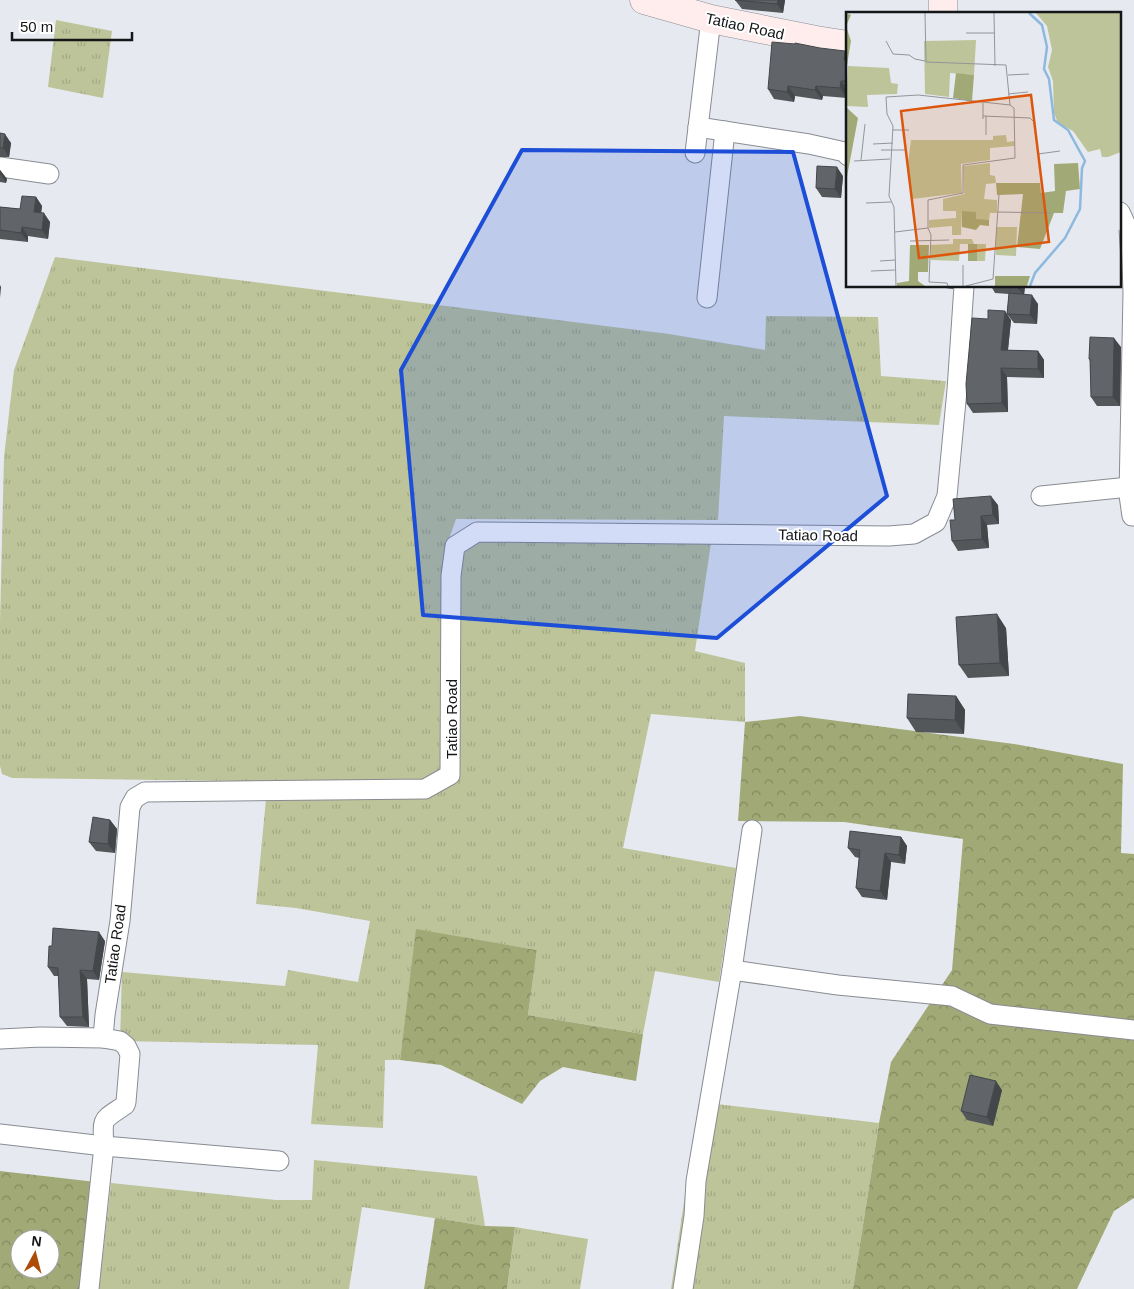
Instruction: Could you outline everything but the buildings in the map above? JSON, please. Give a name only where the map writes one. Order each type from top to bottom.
[{"type":"street","name":"Tatiao Road","points":[[644,0],[711,19],[846,45]]},
{"type":"street","points":[[695,153],[711,19]]},
{"type":"street","points":[[698,127],[808,144],[846,153]]},
{"type":"street","points":[[707,298],[725,131]]},
{"type":"street","points":[[0,168],[49,174]]},
{"type":"street","points":[[1122,216],[1131,236],[1134,292],[1129,487],[1132,516],[1134,516]]},
{"type":"street","name":"Tatiao Road","points":[[103,1038],[120,921],[130,807],[135,798],[145,792],[425,789],[450,775],[451,576],[455,546],[477,532],[889,536],[914,534],[936,522],[946,496],[957,390],[964,288]]},
{"type":"street","points":[[1041,496],[1129,487]]},
{"type":"street","points":[[683,1289],[694,1216],[696,1181],[732,970],[752,830]]},
{"type":"street","points":[[732,970],[838,985],[952,996],[990,1014],[1134,1030]]},
{"type":"street","points":[[0,1039],[40,1037],[103,1038],[120,1041],[126,1046],[130,1054],[125,1105],[106,1118],[103,1128],[104,1146],[89,1289]]},
{"type":"street","points":[[0,1134],[104,1146],[279,1161]]},
{"type":"highlighted area","points":[[522,150],[793,152],[887,496],[717,638],[423,615],[401,370]]},
{"type":"green space","points":[[56,20],[112,31],[103,98],[48,87]]},
{"type":"green space","points":[[55,257],[669,334],[765,350],[766,316],[878,317],[881,376],[946,381],[939,425],[724,416],[718,520],[456,519],[447,545],[442,771],[422,779],[303,782],[12,778],[2,774],[0,766],[0,622],[4,457],[14,370]]},
{"type":"green space","points":[[479,540],[711,543],[695,651],[745,663],[745,722],[651,714],[623,848],[736,868],[719,982],[655,971],[643,1034],[528,1015],[537,950],[417,930],[400,1060],[385,1060],[383,1128],[311,1124],[318,1045],[120,1041],[122,972],[285,986],[288,970],[358,982],[370,921],[296,908],[256,904],[266,799],[425,799],[457,783],[459,573],[465,552]]},
{"type":"green space","points":[[800,716],[1014,744],[1123,764],[1121,853],[1134,854],[1134,1198],[1114,1211],[1077,1289],[853,1289],[879,1123],[891,1062],[952,970],[963,839],[844,822],[738,821],[745,722]]},
{"type":"green space","points":[[416,929],[537,950],[528,1015],[643,1034],[636,1081],[563,1067],[540,1081],[522,1104],[441,1065],[400,1060]]},
{"type":"green space","points":[[699,1102],[879,1123],[853,1289],[671,1289]]},
{"type":"green space","points":[[314,1160],[477,1176],[485,1226],[362,1207],[349,1289],[99,1289],[111,1183],[276,1200],[312,1200]]},
{"type":"green space","points":[[0,1171],[96,1182],[81,1289],[0,1289]]},
{"type":"green space","points":[[435,1218],[485,1226],[515,1227],[507,1289],[424,1289]]},
{"type":"green space","points":[[515,1227],[588,1239],[580,1289],[507,1289]]}]
